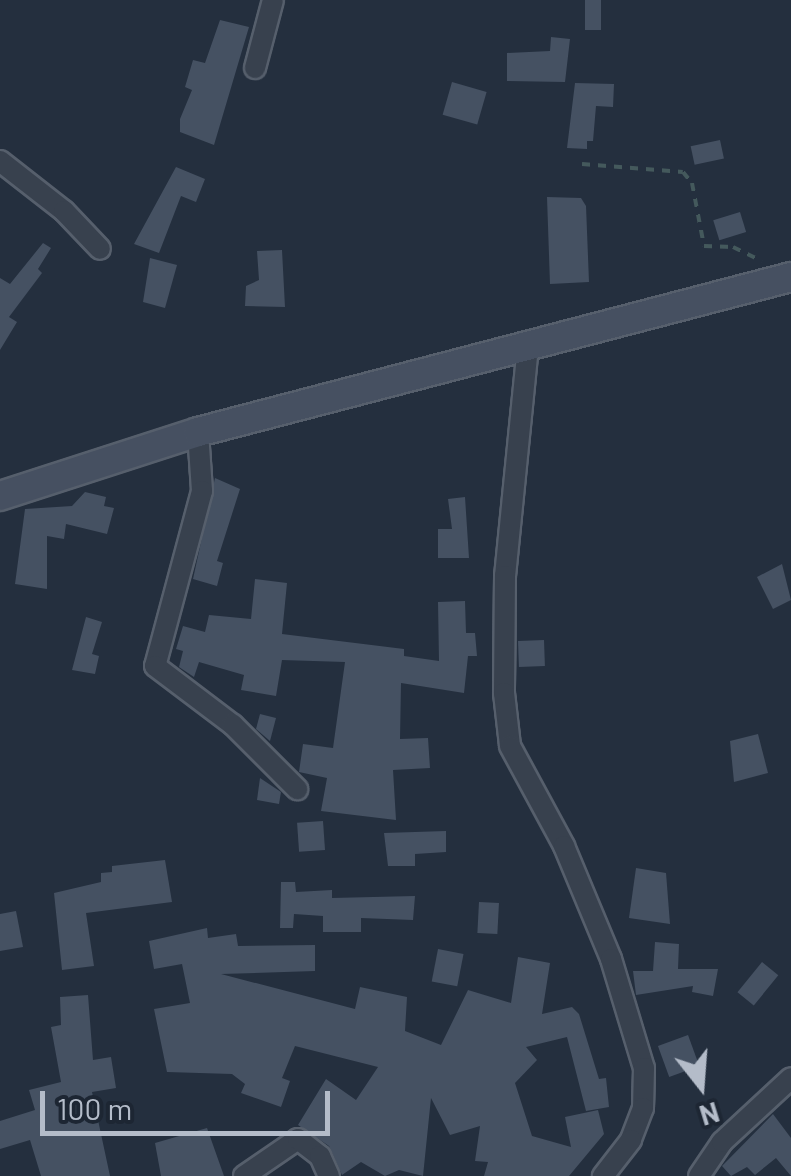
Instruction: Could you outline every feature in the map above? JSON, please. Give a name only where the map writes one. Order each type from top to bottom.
[{"type":"street","points":[[255,68],[273,0]]},
{"type":"street","points":[[0,161],[64,211],[100,249]]},
{"type":"street","points":[[0,496],[198,432],[781,280]]},
{"type":"street","points":[[528,346],[505,576],[504,693],[510,746],[564,846],[612,959],[644,1068],[637,1124],[603,1176]]},
{"type":"street","points":[[198,432],[202,491],[154,666],[233,725],[298,789]]},
{"type":"street","points":[[699,1176],[722,1142],[791,1078]]},
{"type":"street","points":[[244,1176],[298,1139],[320,1156],[329,1176]]},
{"type":"path","points":[[582,164],[683,172],[692,183],[704,246],[756,255],[781,280]]},
{"type":"building","points":[[585,0],[601,0],[601,30],[585,30]]},
{"type":"building","points":[[220,20],[249,27],[214,145],[180,132],[180,119],[192,90],[185,87],[193,60],[205,63]]},
{"type":"building","points":[[551,37],[570,39],[565,82],[507,81],[507,53],[550,51]]},
{"type":"building","points":[[452,82],[487,92],[477,125],[443,115]]},
{"type":"building","points":[[575,83],[614,84],[613,107],[596,106],[593,141],[587,141],[587,149],[567,148]]},
{"type":"building","points":[[720,140],[724,159],[695,165],[691,146]]},
{"type":"building","points":[[176,167],[205,179],[196,202],[181,196],[159,253],[134,244]]},
{"type":"building","points":[[547,197],[581,198],[586,206],[589,282],[550,284]]},
{"type":"building","points":[[740,212],[746,232],[719,240],[713,220]]},
{"type":"building","points":[[43,243],[51,248],[38,269],[42,273],[9,317],[17,322],[0,350],[0,278],[10,284]]},
{"type":"building","points":[[282,250],[285,307],[245,306],[246,286],[259,280],[257,251]]},
{"type":"building","points":[[150,258],[177,265],[165,308],[143,302]]},
{"type":"building","points":[[215,478],[240,489],[217,561],[223,563],[217,586],[193,579]]},
{"type":"building","points":[[85,492],[106,497],[104,506],[114,508],[107,534],[66,524],[64,539],[47,536],[47,589],[15,584],[25,509],[72,506]]},
{"type":"building","points":[[465,497],[469,558],[438,558],[438,529],[452,529],[448,499]]},
{"type":"building","points":[[782,564],[791,600],[773,609],[757,577]]},
{"type":"building","points":[[255,579],[287,583],[282,634],[404,649],[404,656],[439,661],[438,602],[465,601],[466,633],[475,633],[477,656],[468,656],[464,693],[401,683],[400,739],[428,738],[430,768],[393,770],[396,820],[321,811],[327,778],[299,772],[303,744],[333,748],[345,662],[282,660],[276,696],[241,690],[244,675],[199,662],[194,677],[179,667],[183,651],[176,649],[183,626],[205,632],[209,615],[251,619]]},
{"type":"building","points":[[86,617],[102,622],[92,654],[99,656],[95,674],[72,670]]},
{"type":"building","points":[[544,640],[545,666],[519,667],[518,641]]},
{"type":"building","points":[[260,714],[276,718],[270,741],[256,729]]},
{"type":"building","points":[[758,734],[768,773],[734,782],[730,741]]},
{"type":"building","points":[[260,778],[281,792],[279,804],[257,800]]},
{"type":"building","points":[[323,821],[325,850],[299,852],[297,823]]},
{"type":"building","points":[[446,831],[446,852],[415,854],[415,866],[388,866],[384,833]]},
{"type":"building","points":[[165,860],[172,902],[86,913],[94,966],[62,970],[54,893],[101,882],[101,873],[112,872],[112,866]]},
{"type":"building","points":[[636,868],[666,873],[670,924],[629,918]]},
{"type":"building","points":[[281,882],[295,882],[296,892],[332,890],[332,898],[415,896],[413,920],[361,918],[361,932],[323,932],[323,916],[294,914],[293,928],[280,928]]},
{"type":"building","points":[[479,902],[499,903],[497,934],[477,933]]},
{"type":"building","points":[[16,911],[23,947],[0,951],[0,914]]},
{"type":"building","points":[[207,928],[208,938],[236,934],[238,946],[315,945],[315,971],[221,974],[355,1009],[360,987],[407,997],[405,1031],[441,1045],[468,990],[511,1003],[518,957],[550,963],[542,1014],[572,1007],[579,1014],[599,1079],[606,1078],[609,1107],[586,1111],[567,1037],[526,1047],[537,1060],[515,1083],[532,1136],[571,1147],[565,1117],[598,1110],[604,1134],[569,1176],[484,1176],[488,1162],[475,1161],[480,1126],[450,1135],[431,1098],[423,1176],[399,1170],[385,1176],[361,1162],[342,1175],[329,1146],[298,1125],[326,1079],[356,1100],[378,1067],[295,1046],[282,1078],[290,1081],[281,1107],[241,1093],[245,1084],[232,1074],[167,1072],[154,1009],[190,1003],[182,964],[154,969],[149,941]]},
{"type":"building","points":[[655,942],[679,944],[678,969],[718,969],[713,996],[692,992],[693,986],[636,995],[633,971],[653,971]]},
{"type":"building","points":[[438,949],[464,954],[457,986],[432,981]]},
{"type":"building","points":[[762,962],[778,975],[754,1006],[737,992]]},
{"type":"building","points":[[88,995],[93,1060],[111,1057],[116,1088],[92,1092],[110,1176],[41,1176],[30,1140],[0,1149],[0,1121],[35,1110],[29,1090],[61,1082],[51,1027],[61,1025],[60,997]]},
{"type":"building","points":[[688,1035],[699,1066],[669,1077],[658,1046]]},
{"type":"building","points":[[773,1114],[791,1138],[791,1176],[776,1158],[755,1175],[747,1167],[731,1176],[722,1166]]},
{"type":"building","points":[[207,1128],[224,1176],[161,1176],[155,1143]]}]
